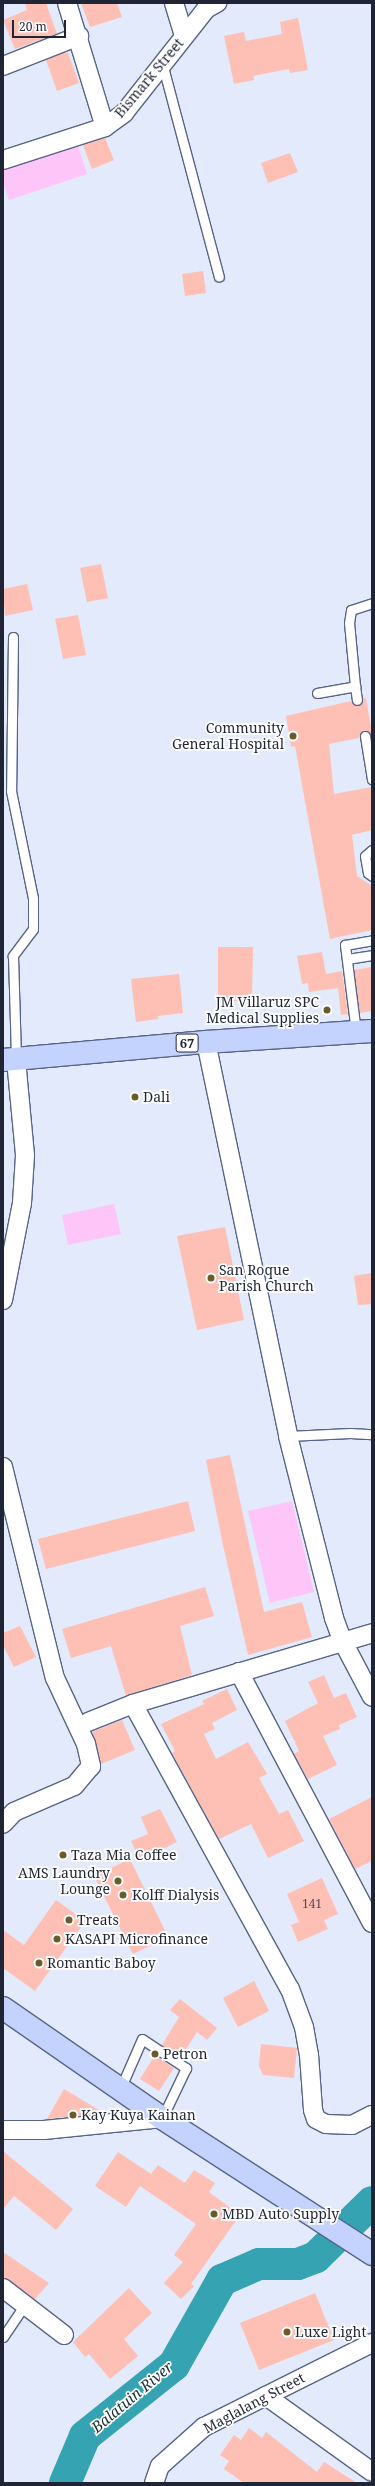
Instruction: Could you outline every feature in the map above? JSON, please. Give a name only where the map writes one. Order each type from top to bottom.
[{"type":"main road","name":"67","points":[[9,1059],[206,1042],[364,1032]]},
{"type":"main road","points":[[3,2008],[121,2088],[162,2118],[372,2254]]},
{"type":"street","points":[[67,3],[79,36],[105,127]]},
{"type":"street","points":[[174,3],[184,35]]},
{"type":"street","name":"Bismark Street","points":[[3,160],[105,127],[124,113],[184,35],[206,9],[217,3]]},
{"type":"street","points":[[3,66],[79,36]]},
{"type":"street","points":[[206,1042],[288,1436],[342,1640],[372,1697]]},
{"type":"street","points":[[3,1300],[22,1203],[25,1155],[9,1059]]},
{"type":"street","points":[[3,1467],[55,1678],[86,1744],[91,1766],[74,1786],[14,1812],[3,1824]]},
{"type":"street","points":[[88,1722],[133,1704],[342,1640],[372,1633]]},
{"type":"street","points":[[239,1672],[372,1923]]},
{"type":"street","points":[[133,1704],[290,1989],[304,2027],[309,2055],[313,2110],[316,2119],[326,2124],[352,2125],[372,2115]]},
{"type":"street","points":[[3,2130],[44,2130],[162,2118]]},
{"type":"street","points":[[3,2288],[64,2335]]},
{"type":"street","name":"Maglalang Street","points":[[154,2483],[160,2466],[204,2428],[372,2343]]},
{"type":"street","points":[[266,2396],[372,2472]]},
{"type":"lane","points":[[162,63],[219,277]]},
{"type":"lane","points":[[357,700],[349,623],[351,610],[372,603]]},
{"type":"lane","points":[[9,1059],[13,956],[33,929],[33,898],[11,791],[13,637]]},
{"type":"lane","points":[[317,693],[355,686]]},
{"type":"lane","points":[[365,736],[372,779]]},
{"type":"lane","points":[[372,850],[365,856],[368,873],[372,876]]},
{"type":"lane","points":[[364,1032],[344,945],[372,940]]},
{"type":"lane","points":[[347,959],[372,955]]},
{"type":"lane","points":[[288,1436],[350,1433],[372,1434]]},
{"type":"lane","points":[[121,2088],[142,2039],[186,2068],[162,2118]]},
{"type":"lane","points":[[3,2337],[25,2304]]},
{"type":"shaded area","points":[[77,143],[87,174],[9,200],[3,182],[3,168]]},
{"type":"shaded area","points":[[114,1204],[121,1234],[68,1245],[62,1215]]},
{"type":"shaded area","points":[[292,1501],[314,1592],[270,1603],[248,1511]]},
{"type":"building","points":[[25,3],[46,3],[57,34],[15,49],[3,20],[27,10]]},
{"type":"building","points":[[81,3],[117,3],[122,17],[90,27]]},
{"type":"building","points":[[298,18],[308,70],[290,73],[289,69],[253,76],[254,80],[234,84],[224,36],[244,32],[246,41],[282,34],[280,22]]},
{"type":"building","points":[[63,53],[68,53],[79,83],[57,91],[46,60]]},
{"type":"building","points":[[105,138],[114,160],[92,169],[83,145]]},
{"type":"building","points":[[290,153],[298,172],[268,183],[261,163]]},
{"type":"building","points":[[203,271],[206,293],[185,296],[182,274]]},
{"type":"building","points":[[101,564],[108,598],[87,602],[80,568]]},
{"type":"building","points":[[27,584],[33,610],[5,616],[3,589]]},
{"type":"building","points":[[78,615],[86,655],[63,659],[55,619]]},
{"type":"building","points":[[363,698],[366,698],[372,735],[364,730],[359,738],[329,744],[334,794],[372,787],[372,830],[352,835],[357,876],[372,886],[372,930],[330,939],[295,746],[291,747],[286,716],[351,701],[358,706]]},
{"type":"building","points":[[218,947],[253,947],[252,1001],[218,1001]]},
{"type":"building","points":[[322,952],[326,974],[342,971],[348,1014],[341,1015],[338,988],[309,992],[308,983],[302,984],[297,956]]},
{"type":"building","points":[[372,967],[372,1011],[360,1013],[354,970]]},
{"type":"building","points":[[179,974],[183,1013],[158,1016],[158,1019],[136,1022],[131,979]]},
{"type":"building","name":"San Roque Parish Church","points":[[225,1227],[244,1320],[197,1330],[177,1236]]},
{"type":"building","points":[[372,1273],[372,1304],[358,1305],[354,1276]]},
{"type":"building","points":[[230,1455],[264,1612],[302,1602],[312,1637],[248,1655],[223,1545],[206,1460]]},
{"type":"building","points":[[188,1501],[195,1531],[46,1569],[38,1539]]},
{"type":"building","points":[[205,1587],[214,1616],[180,1626],[192,1675],[126,1696],[111,1646],[71,1658],[62,1629]]},
{"type":"building","points":[[20,1626],[36,1657],[14,1667],[3,1645],[3,1633]]},
{"type":"building","points":[[324,1675],[334,1698],[346,1693],[357,1717],[339,1725],[340,1729],[323,1736],[337,1765],[308,1779],[294,1754],[299,1751],[285,1721],[318,1703],[308,1682]]},
{"type":"building","points":[[227,1689],[237,1710],[212,1723],[215,1729],[204,1734],[216,1759],[248,1742],[267,1774],[259,1778],[279,1814],[288,1810],[304,1841],[268,1858],[251,1824],[219,1839],[172,1753],[175,1751],[161,1724],[204,1704],[202,1701]]},
{"type":"building","points":[[122,1720],[135,1750],[101,1764],[92,1732]]},
{"type":"building","points":[[372,1797],[372,1861],[355,1869],[329,1819]]},
{"type":"building","points":[[160,1809],[177,1842],[140,1860],[131,1841],[148,1834],[141,1817]]},
{"type":"building","points":[[130,1859],[168,1937],[133,1954],[94,1876]]},
{"type":"building","points":[[322,1878],[338,1914],[324,1920],[328,1929],[298,1942],[291,1925],[299,1922],[287,1894]]},
{"type":"building","points":[[56,1900],[85,1921],[35,1991],[3,1968],[3,1930],[24,1945]]},
{"type":"building","points":[[254,1981],[269,2011],[238,2027],[223,1998]]},
{"type":"building","points":[[180,1999],[217,2028],[207,2040],[197,2032],[181,2057],[162,2045],[179,2017],[170,2010]]},
{"type":"building","points":[[261,2044],[297,2048],[294,2078],[263,2075],[259,2066]]},
{"type":"building","points":[[155,2055],[174,2068],[159,2091],[140,2079]]},
{"type":"building","points":[[64,2089],[99,2110],[96,2114],[47,2119]]},
{"type":"building","points":[[3,2151],[73,2209],[56,2230],[14,2196],[3,2209]]},
{"type":"building","points":[[118,2152],[151,2174],[158,2165],[185,2183],[194,2170],[215,2183],[209,2192],[240,2215],[191,2284],[194,2286],[181,2299],[164,2283],[183,2262],[174,2255],[196,2224],[140,2186],[126,2207],[95,2186]]},
{"type":"building","points":[[3,2252],[49,2283],[35,2299],[3,2278]]},
{"type":"building","points":[[129,2288],[152,2313],[124,2339],[138,2356],[110,2379],[89,2354],[85,2357],[73,2342]]},
{"type":"building","name":"Luxe Light","points":[[315,2293],[334,2340],[259,2370],[240,2323]]},
{"type":"building","points":[[249,2428],[262,2438],[266,2432],[317,2472],[324,2462],[357,2483],[244,2483],[224,2469],[229,2461],[220,2455],[234,2435],[241,2440]]},
{"type":"waterway","name":"Balatuin River","points":[[65,2483],[85,2436],[174,2365],[222,2280],[259,2264],[298,2264],[316,2257],[372,2202]]},
{"type":"place","name":"Community General Hospital","points":[[293,736]]},
{"type":"place","name":"JM Villaruz SPC Medical Supplies","points":[[327,1010]]},
{"type":"place","name":"Dali","points":[[135,1097]]},
{"type":"place","name":"San Roque Parish Church","points":[[211,1278]]},
{"type":"place","name":"Taza Mia Coffee","points":[[63,1855]]},
{"type":"place","name":"AMS Laundry Lounge","points":[[118,1881]]},
{"type":"place","name":"Kolff Dialysis","points":[[123,1895]]},
{"type":"place","name":"Treats","points":[[69,1920]]},
{"type":"place","name":"KASAPI Microfinance","points":[[57,1939]]},
{"type":"place","name":"Romantic Baboy","points":[[39,1963]]},
{"type":"place","name":"Petron","points":[[155,2054]]},
{"type":"place","name":"Kay Kuya Kainan","points":[[73,2115]]},
{"type":"place","name":"MBD Auto Supply","points":[[214,2214]]},
{"type":"place","name":"Luxe Light","points":[[287,2332]]}]
